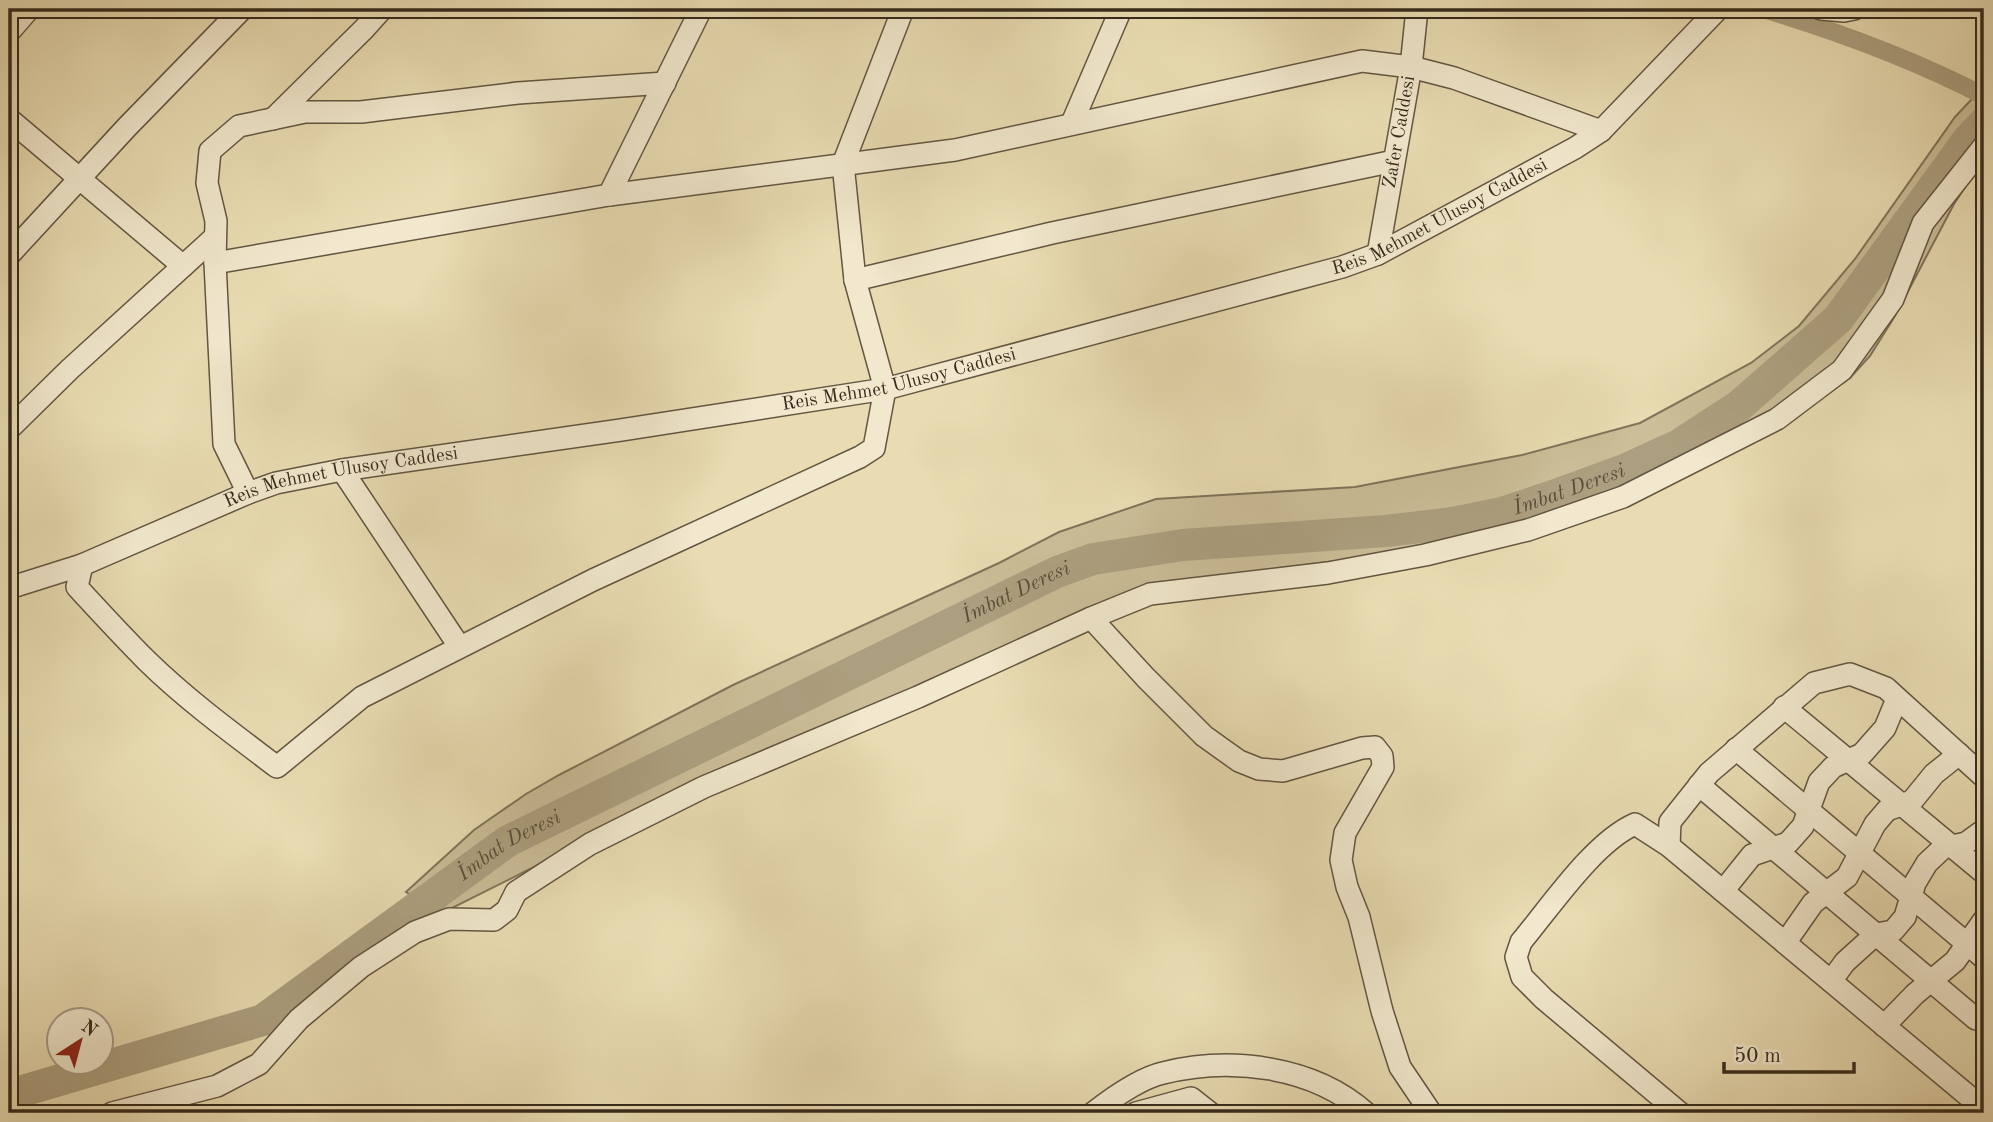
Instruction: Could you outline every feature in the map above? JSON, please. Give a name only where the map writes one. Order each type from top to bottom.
[{"type":"street","points":[[9,255],[127,127],[242,9]]},
{"type":"street","points":[[273,119],[382,9]]},
{"type":"street","points":[[609,195],[701,9]]},
{"type":"street","points":[[82,565],[77,587],[114,626],[149,662],[220,724],[277,766],[362,697],[593,579],[860,457],[874,448],[885,389],[855,280],[843,164],[904,9]]},
{"type":"street","points":[[1072,123],[1121,9]]},
{"type":"street","name":"Zafer Caddesi","points":[[1378,254],[1411,67],[1417,9]]},
{"type":"street","name":"Reis Mehmet Ulusoy Caddesi","points":[[9,588],[82,565],[276,483],[342,470],[885,389],[1298,280],[1378,254],[1575,148],[1601,131],[1718,9]]},
{"type":"street","points":[[1821,9],[1854,9]]},
{"type":"street","points":[[215,263],[609,195],[954,150],[1362,61],[1411,67],[1454,78],[1601,131]]},
{"type":"street","points":[[248,493],[224,444],[215,263],[216,221],[207,183],[210,151],[239,126],[305,112],[361,112],[518,93],[665,83]]},
{"type":"street","points":[[9,119],[183,266]]},
{"type":"street","points":[[112,1113],[217,1086],[259,1064],[299,1019],[320,1001],[361,967],[415,932],[449,919],[494,919],[507,910],[516,892],[590,844],[704,787],[918,697],[1091,618],[1150,594],[1328,573],[1425,555],[1528,530],[1623,497],[1777,419],[1842,370],[1893,299],[1923,223],[1984,146]]},
{"type":"street","points":[[855,280],[1052,233],[1394,161]]},
{"type":"street","points":[[9,429],[70,369],[215,237]]},
{"type":"street","points":[[342,470],[459,646]]},
{"type":"street","points":[[1091,618],[1204,736],[1239,761],[1259,769],[1283,771],[1362,748],[1375,747],[1382,756],[1383,767],[1345,833],[1341,860],[1400,1067],[1432,1113]]},
{"type":"street","points":[[1669,846],[1670,822],[1699,785],[1736,749],[1814,683],[1850,674],[1886,688],[1984,777]]},
{"type":"street","points":[[1723,891],[1752,855],[1788,843],[1803,826],[1819,782],[1833,766],[1862,754],[1885,728],[1898,699]]},
{"type":"street","points":[[1784,707],[1984,873]]},
{"type":"street","points":[[1736,749],[1984,958]]},
{"type":"street","points":[[1785,943],[1813,903],[1847,877],[1875,824],[1888,810],[1912,801],[1934,774],[1959,754]]},
{"type":"street","points":[[1699,785],[1976,1019]]},
{"type":"street","points":[[1680,1113],[1544,999],[1522,977],[1516,957],[1521,942],[1585,866],[1618,831],[1635,824],[1669,846],[1984,1109]]},
{"type":"street","points":[[1831,981],[1845,962],[1876,934],[1893,931],[1905,917],[1915,883],[1927,863],[1943,848],[1966,844],[1984,830]]},
{"type":"street","points":[[1884,1026],[1955,961],[1984,920]]},
{"type":"street","points":[[1093,1113],[1112,1099],[1160,1073],[1211,1065],[1269,1068],[1317,1082],[1366,1113]]},
{"type":"street","points":[[1136,1113],[1191,1098],[1210,1113]]},
{"type":"shaded area","points":[[1984,86],[1984,159],[1954,204],[1895,316],[1870,356],[1850,378],[1826,395],[1628,487],[1442,547],[1167,583],[1128,594],[625,815],[534,867],[438,915],[406,892],[474,830],[559,775],[733,685],[999,563],[1059,532],[1156,499],[1355,487],[1522,455],[1640,423],[1751,363],[1799,326],[1855,259],[1955,117]]},
{"type":"waterway","points":[[1763,9],[1875,47],[1984,96]]},
{"type":"waterway","name":"İmbat Deresi","points":[[9,1095],[263,1020],[508,841],[1057,572],[1093,559],[1183,545],[1386,531],[1453,523],[1502,513],[1624,470],[1679,445],[1739,406],[1838,319],[1968,140],[1984,123]]}]
